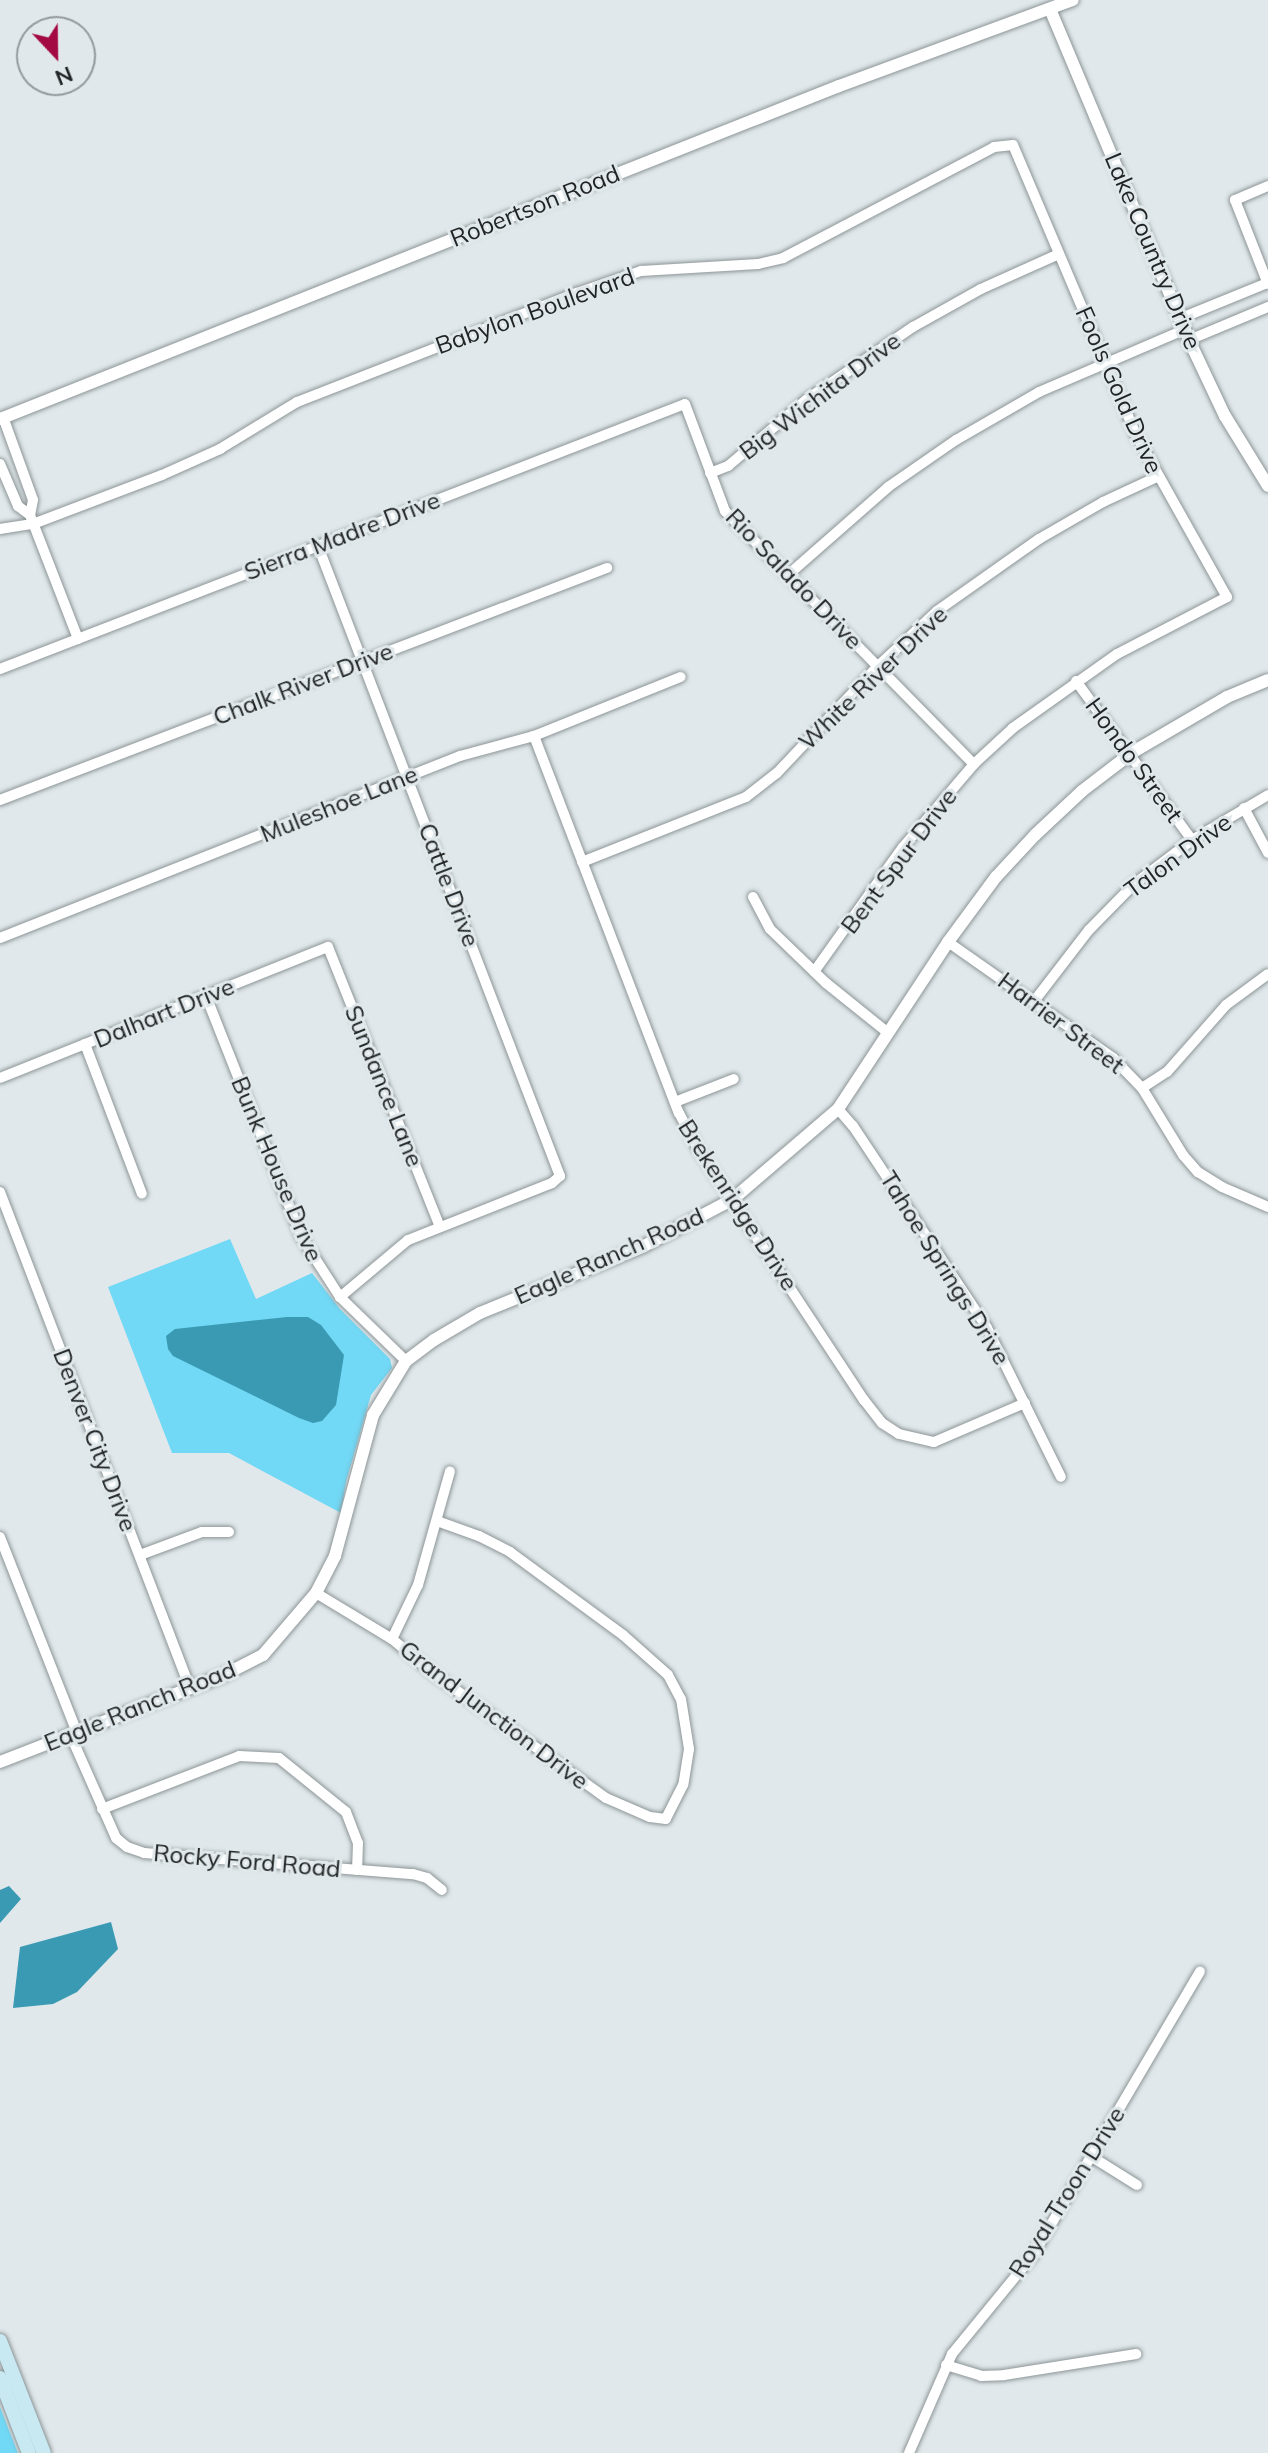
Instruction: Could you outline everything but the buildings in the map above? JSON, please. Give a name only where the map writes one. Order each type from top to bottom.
[{"type":"main road","points":[[0,2341],[44,2453]]},
{"type":"main road","points":[[0,2378],[29,2453]]},
{"type":"street","name":"Robertson Road","points":[[2,418],[839,86],[1073,0]]},
{"type":"street","name":"Lake Country Drive","points":[[1050,9],[1184,329],[1225,416],[1268,486]]},
{"type":"street","name":"Babylon Boulevard","points":[[32,519],[220,449],[297,402],[577,293],[641,271],[758,264],[783,258],[994,147],[1013,145],[1028,174]]},
{"type":"street","name":"Fools Gold Drive","points":[[1028,174],[1103,363],[1157,477],[1227,597]]},
{"type":"street","points":[[788,575],[888,487],[956,440],[1039,392],[1184,329],[1268,283],[1235,200],[1268,186]]},
{"type":"street","name":"Big Wichita Drive","points":[[710,473],[728,466],[806,400],[913,327],[981,289],[1059,254]]},
{"type":"street","points":[[1184,329],[1268,307]]},
{"type":"street","name":"Rio Salado Drive","points":[[685,404],[725,511],[974,764]]},
{"type":"street","name":"Sierra Madre Drive","points":[[0,669],[685,404]]},
{"type":"street","points":[[2,418],[33,500],[32,519],[78,639]]},
{"type":"street","points":[[0,464],[18,506],[32,519]]},
{"type":"street","name":"White River Drive","points":[[582,862],[746,797],[777,773],[877,667],[937,611],[993,569],[1103,502],[1157,477]]},
{"type":"street","points":[[0,529],[32,519]]},
{"type":"street","name":"Cattle Drive","points":[[318,546],[559,1171],[558,1178],[439,1225]]},
{"type":"street","name":"Chalk River Drive","points":[[0,800],[607,568]]},
{"type":"street","name":"Bent Spur Drive","points":[[814,972],[903,847],[974,764],[1022,721],[1076,681],[1117,654],[1227,597]]},
{"type":"street","name":"Muleshoe Lane","points":[[0,938],[460,756],[534,736],[681,677]]},
{"type":"street","name":"Eagle Ranch Road","points":[[0,1762],[190,1688],[263,1655],[316,1593],[343,1531],[373,1415],[406,1361],[480,1313],[644,1246],[733,1199],[838,1109],[948,942],[996,877],[1035,835],[1082,791],[1130,754],[1227,697],[1268,680]]},
{"type":"street","name":"Hondo Street","points":[[1076,681],[1192,840]]},
{"type":"street","name":"Brekenridge Drive","points":[[534,736],[675,1102],[697,1147],[882,1423],[916,1441],[934,1442],[1025,1403]]},
{"type":"street","name":"Talon Drive","points":[[1035,1000],[1089,930],[1133,885],[1192,840],[1268,795]]},
{"type":"street","points":[[1244,808],[1268,853]]},
{"type":"street","points":[[753,897],[770,929],[814,972],[887,1032]]},
{"type":"street","name":"Harrier Street","points":[[948,942],[1035,1000],[1113,1058],[1142,1088],[1183,1155],[1198,1172],[1222,1187],[1268,1207]]},
{"type":"street","name":"Dalhart Drive","points":[[0,1078],[328,947]]},
{"type":"street","name":"Sundance Lane","points":[[328,947],[439,1225]]},
{"type":"street","points":[[1142,1088],[1167,1072],[1226,1005],[1268,974]]},
{"type":"street","name":"Bunk House Drive","points":[[206,996],[302,1238],[340,1297],[406,1361]]},
{"type":"street","points":[[85,1044],[142,1194]]},
{"type":"street","points":[[675,1102],[734,1079]]},
{"type":"street","name":"Tahoe Springs Drive","points":[[838,1109],[860,1136],[987,1328],[1061,1477]]},
{"type":"street","name":"Denver City Drive","points":[[0,1192],[190,1688]]},
{"type":"street","points":[[340,1297],[390,1251],[439,1225]]},
{"type":"street","points":[[392,1639],[418,1585],[450,1471]]},
{"type":"street","points":[[437,1521],[479,1536],[510,1552],[623,1635],[668,1675],[681,1699],[689,1749],[683,1785],[666,1819],[669,1831]]},
{"type":"street","points":[[140,1555],[202,1532],[229,1532]]},
{"type":"street","name":"Rocky Ford Road","points":[[0,1537],[102,1809],[116,1838],[127,1847],[144,1853],[413,1874],[427,1878],[442,1890]]},
{"type":"street","name":"Grand Junction Drive","points":[[316,1593],[392,1639],[434,1674],[606,1798],[650,1817],[666,1819]]},
{"type":"street","points":[[102,1809],[239,1756],[279,1758],[346,1812],[358,1843],[357,1870]]},
{"type":"street","name":"Royal Troon Drive","points":[[909,2453],[946,2365],[960,2343],[1033,2255],[1200,1971]]},
{"type":"street","points":[[1092,2157],[1137,2185]]},
{"type":"street","points":[[946,2365],[981,2376],[1004,2375],[1136,2354]]},
{"type":"shaded area","points":[[230,1239],[256,1299],[312,1273],[340,1309],[390,1359],[392,1368],[371,1395],[346,1482],[341,1513],[229,1453],[172,1453],[108,1287]]},
{"type":"shaded area","points":[[308,1317],[321,1325],[344,1355],[336,1405],[322,1421],[313,1423],[299,1418],[173,1356],[168,1349],[166,1336],[175,1329]]},
{"type":"shaded area","points":[[9,1886],[21,1899],[0,1923],[0,1890]]},
{"type":"shaded area","points":[[111,1922],[118,1949],[77,1992],[53,2004],[13,2008],[20,1947]]},
{"type":"shaded area","points":[[0,2407],[18,2453],[0,2453]]}]
